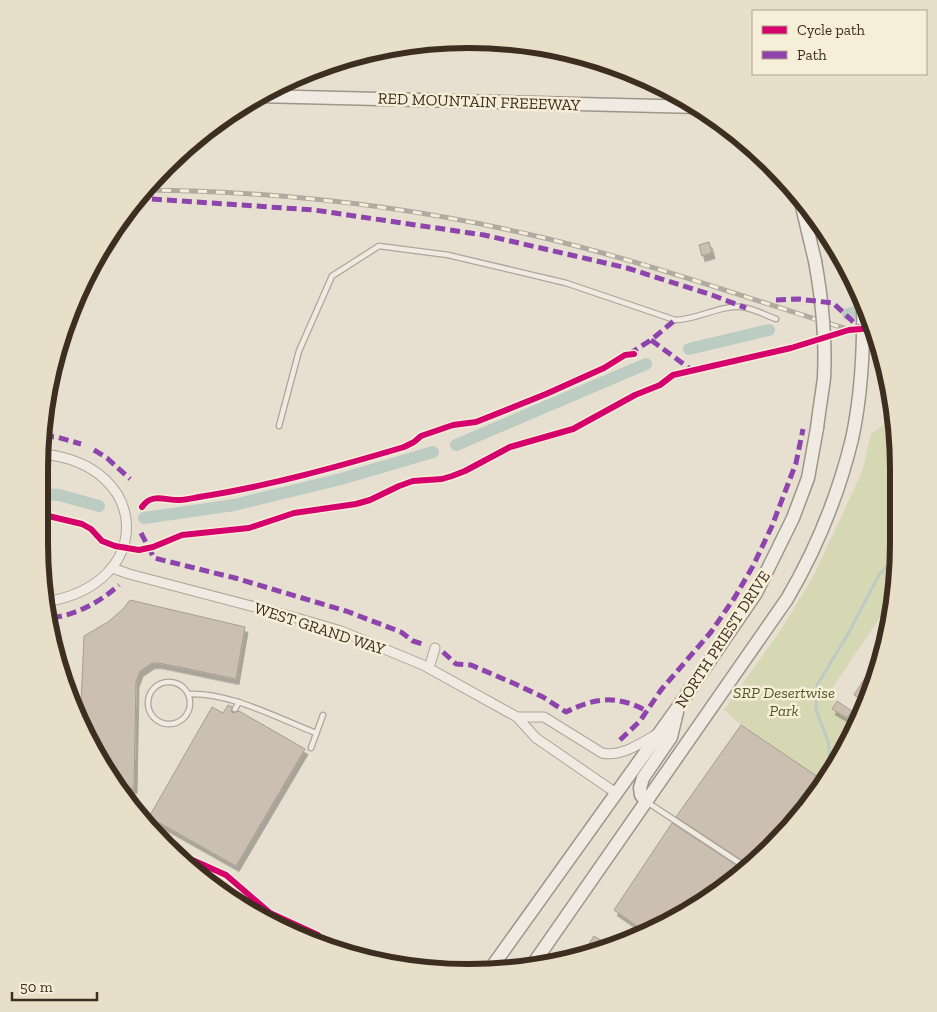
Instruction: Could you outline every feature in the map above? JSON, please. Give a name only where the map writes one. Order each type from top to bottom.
[{"type":"main road","name":"RED MOUNTAIN FREEEWAY","points":[[272,96],[683,107]]},
{"type":"main road","name":"NORTH PRIEST DRIVE","points":[[494,964],[678,707],[756,592],[793,518],[808,478],[824,377],[822,301],[804,213]]},
{"type":"main road","name":"NORTH PRIEST DRIVE","points":[[537,959],[777,615],[816,546],[834,502],[852,439],[862,368],[863,322]]},
{"type":"main road","points":[[646,801],[641,794],[640,788],[643,778],[671,737],[678,707]]},
{"type":"street","points":[[48,454],[56,455],[94,471],[112,486],[123,506],[126,520],[126,541],[119,558],[112,568],[84,591],[52,601]]},
{"type":"street","name":"WEST GRAND WAY","points":[[112,568],[341,631],[388,649],[429,668],[517,717],[536,738],[616,793]]},
{"type":"street","points":[[429,668],[435,648]]},
{"type":"street","points":[[517,717],[544,716],[602,752],[610,754],[637,745],[660,732]]},
{"type":"lane","points":[[279,426],[299,351],[332,276],[379,246],[448,256],[566,283],[675,320],[685,320],[732,307],[743,307],[776,319]]},
{"type":"lane","points":[[188,694],[190,708],[187,714],[176,722],[170,724],[157,719],[150,708],[149,702],[153,690],[165,682],[172,682],[179,684],[188,694],[202,694],[239,702],[316,733]]},
{"type":"lane","points":[[235,708],[239,702]]},
{"type":"lane","points":[[311,748],[323,716]]},
{"type":"lane","points":[[646,801],[742,864]]},
{"type":"green space","name":"SRP Desertwise Park","points":[[887,422],[890,468],[890,544],[886,598],[883,612],[829,693],[836,699],[831,709],[850,722],[819,777],[741,725],[724,710],[782,628],[814,575],[862,472],[871,434]]},
{"type":"building","points":[[709,242],[712,253],[702,256],[699,245]]},
{"type":"building","points":[[130,600],[245,627],[236,679],[159,663],[152,663],[140,671],[136,682],[134,788],[126,788],[118,777],[91,730],[81,707],[84,636],[108,622]]},
{"type":"building","points":[[869,671],[860,698],[854,695]]},
{"type":"building","points":[[837,701],[852,711],[847,718],[832,709]]},
{"type":"building","points":[[228,705],[232,707],[231,711],[233,713],[239,711],[305,749],[236,866],[149,817],[212,707],[223,713]]},
{"type":"building","points":[[741,725],[819,777],[785,821],[743,862],[676,817]]},
{"type":"building","points":[[672,823],[738,867],[702,894],[640,928],[614,910]]},
{"type":"building","points":[[594,936],[604,942],[587,947]]},
{"type":"waterway","points":[[848,314],[859,311]]},
{"type":"waterway","points":[[689,349],[769,330]]},
{"type":"waterway","points":[[456,445],[646,364]]},
{"type":"waterway","points":[[144,518],[234,505],[341,479],[433,452]]},
{"type":"waterway","points":[[48,494],[59,495],[99,506]]},
{"type":"waterway","points":[[830,758],[828,741],[816,710],[817,685],[848,634],[879,575],[889,564]]},
{"type":"railway","points":[[153,190],[243,193],[341,202],[488,225],[622,259],[868,335]]},
{"type":"marked path","points":[[146,199],[314,210],[484,235],[627,268],[746,308]]},
{"type":"marked path","points":[[776,300],[798,299],[833,303],[861,329]]},
{"type":"marked path","points":[[629,354],[651,340],[675,320]]},
{"type":"marked path","points":[[651,340],[693,371]]},
{"type":"marked path","points":[[620,740],[640,721],[661,690],[711,632],[735,597],[753,566],[772,526],[796,463],[803,429]]},
{"type":"marked path","points":[[49,436],[81,444]]},
{"type":"marked path","points":[[94,450],[107,458],[130,479]]},
{"type":"marked path","points":[[141,533],[154,558],[235,578],[346,611],[401,632],[413,641],[426,645]]},
{"type":"marked path","points":[[54,618],[71,614],[88,606],[104,597],[119,585]]},
{"type":"marked path","points":[[443,652],[456,664],[471,665],[513,683],[543,697],[566,712],[587,703],[606,700],[626,702],[647,711]]},
{"type":"cycle path","points":[[48,516],[82,524],[91,529],[102,541],[115,546],[139,550],[153,547],[182,535],[249,528],[294,513],[356,504],[370,500],[413,481],[442,479],[452,476],[510,447],[573,429],[635,395],[660,385],[673,375],[791,348],[849,330],[865,329]]},
{"type":"cycle path","points":[[142,507],[146,502],[155,498],[185,500],[277,482],[404,447],[421,436],[453,425],[476,422],[546,394],[604,368],[625,355],[634,354]]},
{"type":"cycle path","points":[[190,859],[226,875],[270,913],[319,937]]}]
